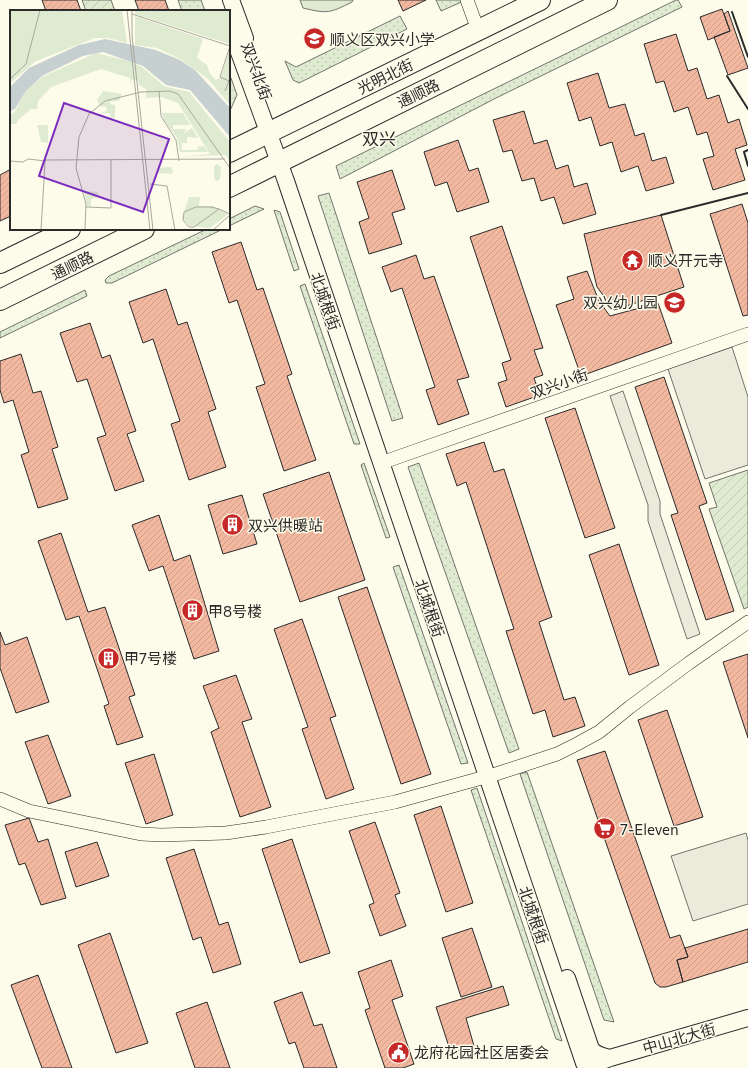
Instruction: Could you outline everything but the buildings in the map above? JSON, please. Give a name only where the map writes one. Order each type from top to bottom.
[{"type":"main road","name":"光明北街","points":[[230,152],[278,145],[478,30],[540,0]]},
{"type":"main road","name":"通顺路","points":[[230,186],[278,145],[607,0]]},
{"type":"main road","points":[[0,263],[68,230]]},
{"type":"main road","name":"通顺路","points":[[0,300],[142,230]]},
{"type":"street","points":[[220,0],[224,10]]},
{"type":"street","name":"双兴北街","points":[[231,0],[278,145]]},
{"type":"street","points":[[467,0],[478,30]]},
{"type":"street","name":"双兴北街","points":[[230,27],[278,145]]},
{"type":"street","name":"北城根街","points":[[278,145],[491,775],[591,1049],[591,1062],[610,1058]]},
{"type":"street","name":"双兴小街","points":[[385,461],[748,334]]},
{"type":"street","points":[[0,799],[29,811],[141,834],[226,833],[266,827],[395,802],[491,775],[557,754],[599,732],[689,663],[748,622]]},
{"type":"street","name":"中山北大街","points":[[610,1058],[748,1018]]},
{"type":"green space","points":[[82,0],[111,0],[115,10],[86,10]]},
{"type":"green space","points":[[178,0],[201,0],[205,10],[182,10]]},
{"type":"green space","points":[[300,0],[353,0],[352,2],[339,8],[324,12],[303,8]]},
{"type":"green space","points":[[436,0],[466,0],[441,11]]},
{"type":"green space","points":[[678,0],[682,7],[496,98],[340,179],[336,166]]},
{"type":"green space","points":[[400,16],[407,29],[299,83],[293,80],[285,61],[296,67]]},
{"type":"green space","points":[[230,78],[237,95],[230,111]]},
{"type":"green space","points":[[329,193],[403,418],[392,421],[318,196]]},
{"type":"green space","points":[[255,206],[264,209],[230,226],[230,218]]},
{"type":"green space","points":[[274,210],[280,212],[299,269],[294,271]]},
{"type":"green space","points":[[205,230],[221,230],[112,283],[106,283],[105,280],[109,276]]},
{"type":"green space","points":[[305,284],[360,444],[354,444],[300,286]]},
{"type":"green space","points":[[85,290],[87,296],[0,338],[0,332]]},
{"type":"green space","points":[[364,463],[390,537],[386,538],[361,465]]},
{"type":"green space","points":[[419,463],[519,749],[509,753],[408,467]]},
{"type":"green space","points":[[748,470],[748,607],[744,609],[709,509],[717,507],[709,483]]},
{"type":"green space","points":[[399,565],[468,763],[461,764],[393,567]]},
{"type":"green space","points":[[527,772],[614,1022],[604,1020],[520,774]]},
{"type":"green space","points":[[477,788],[562,1041],[556,1039],[471,790]]},
{"type":"shaded area","points":[[732,347],[748,397],[748,465],[705,479],[668,369]]},
{"type":"shaded area","points":[[623,391],[660,501],[660,514],[700,634],[687,639],[648,521],[648,505],[610,396]]},
{"type":"shaded area","points":[[746,833],[748,840],[748,904],[693,921],[671,856]]},
{"type":"wall","points":[[732,12],[748,57]]},
{"type":"wall","points":[[727,76],[748,109]]},
{"type":"wall","points":[[748,150],[744,152],[748,166]]},
{"type":"wall","points":[[661,215],[748,193]]},
{"type":"place","name":"顺义区双兴小学","points":[[315,39]]},
{"type":"place","name":"顺义开元寺","points":[[633,260]]},
{"type":"place","name":"双兴幼儿园","points":[[674,302]]},
{"type":"place","name":"双兴供暖站","points":[[232,525]]},
{"type":"place","name":"甲8号楼","points":[[192,611]]},
{"type":"place","name":"甲7号楼","points":[[108,658]]},
{"type":"place","name":"7-Eleven","points":[[604,829]]},
{"type":"place","name":"龙府花园社区居委会","points":[[398,1052]]},
{"type":"district","name":"双兴","points":[[379,138]]}]
